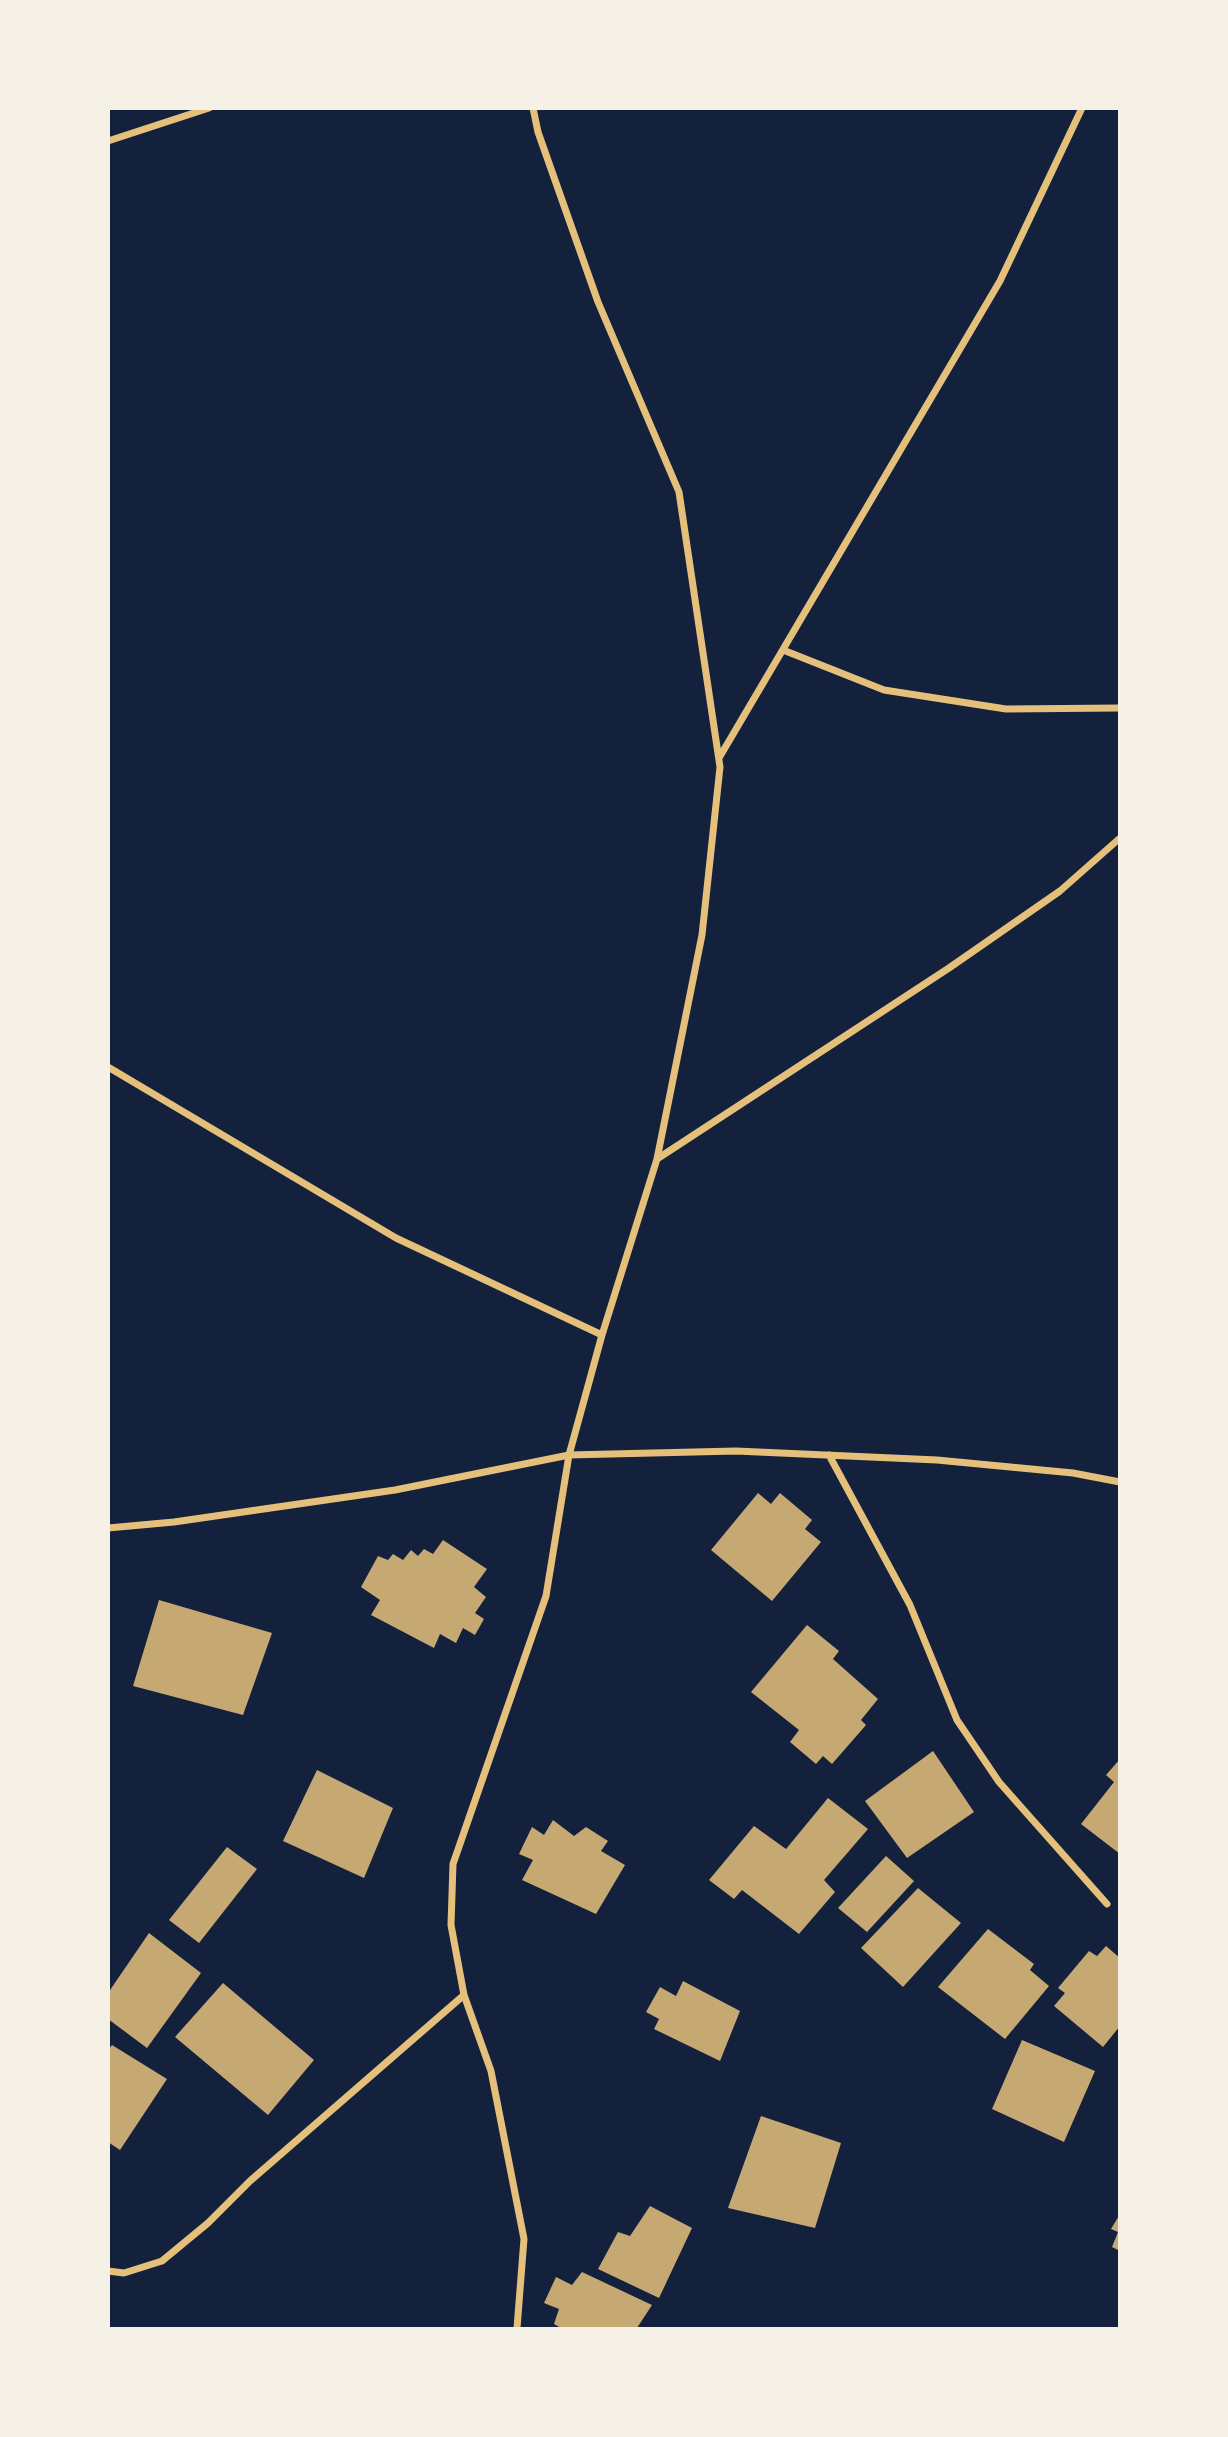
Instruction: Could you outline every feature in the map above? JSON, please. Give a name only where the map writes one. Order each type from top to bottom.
[{"type":"street","points":[[108,141],[209,108]]},
{"type":"street","points":[[517,2329],[524,2239],[491,2071],[464,1995],[451,1925],[453,1864],[546,1596],[569,1455],[602,1335],[657,1160],[702,935],[720,767],[679,492],[598,302],[538,132],[533,108]]},
{"type":"street","points":[[719,758],[1000,281],[1082,108]]},
{"type":"street","points":[[783,650],[884,690],[1006,709],[1119,709]]},
{"type":"street","points":[[657,1160],[826,1051],[1060,891],[1119,838]]},
{"type":"street","points":[[108,1067],[396,1238],[602,1335]]},
{"type":"street","points":[[108,1528],[174,1522],[395,1490],[569,1455],[736,1451],[937,1460],[1073,1473],[1119,1482]]},
{"type":"street","points":[[829,1455],[909,1605],[957,1720],[999,1783],[1107,1904]]},
{"type":"street","points":[[108,2271],[124,2273],[162,2261],[464,1995]]},
{"type":"building","points":[[758,1493],[771,1504],[780,1493],[812,1520],[805,1529],[821,1542],[772,1601],[711,1550]]},
{"type":"building","points":[[443,1540],[487,1569],[474,1587],[486,1597],[475,1613],[484,1619],[475,1635],[463,1628],[456,1643],[440,1634],[434,1648],[371,1615],[380,1600],[361,1587],[378,1556],[388,1560],[393,1554],[403,1560],[411,1550],[418,1556],[424,1549],[433,1554]]},
{"type":"building","points":[[159,1600],[272,1633],[243,1715],[133,1686]]},
{"type":"building","points":[[807,1625],[839,1651],[833,1659],[878,1699],[861,1720],[866,1725],[832,1764],[823,1756],[816,1764],[790,1742],[799,1730],[751,1692]]},
{"type":"building","points":[[933,1751],[974,1812],[907,1858],[865,1801]]},
{"type":"building","points":[[1120,1759],[1120,1854],[1081,1824],[1114,1782],[1106,1775]]},
{"type":"building","points":[[317,1770],[393,1808],[364,1878],[283,1841]]},
{"type":"building","points":[[828,1798],[868,1829],[824,1880],[835,1892],[799,1934],[742,1890],[734,1899],[709,1880],[754,1826],[786,1849]]},
{"type":"building","points":[[553,1820],[574,1836],[586,1827],[608,1841],[601,1851],[625,1865],[596,1914],[522,1880],[533,1860],[519,1854],[532,1827],[544,1835]]},
{"type":"building","points":[[227,1847],[257,1869],[199,1943],[169,1920]]},
{"type":"building","points":[[886,1856],[914,1881],[867,1932],[838,1908]]},
{"type":"building","points":[[918,1888],[961,1923],[903,1987],[861,1948]]},
{"type":"building","points":[[988,1929],[1034,1964],[1030,1970],[1049,1986],[1005,2039],[938,1987]]},
{"type":"building","points":[[149,1933],[201,1973],[147,2048],[108,2019],[108,1993]]},
{"type":"building","points":[[1106,1946],[1120,1958],[1120,2026],[1103,2047],[1054,2006],[1065,1993],[1058,1988],[1089,1951],[1097,1956]]},
{"type":"building","points":[[683,1981],[740,2011],[720,2061],[654,2029],[659,2019],[646,2012],[660,1987],[676,1996]]},
{"type":"building","points":[[223,1983],[314,2060],[268,2115],[175,2037]]},
{"type":"building","points":[[1022,2040],[1095,2071],[1064,2142],[992,2109]]},
{"type":"building","points":[[112,2045],[167,2079],[120,2150],[108,2142],[108,2050]]},
{"type":"building","points":[[761,2116],[841,2143],[815,2228],[728,2208]]},
{"type":"building","points":[[650,2206],[692,2228],[659,2298],[598,2269],[618,2232],[630,2236]]},
{"type":"building","points":[[1120,2214],[1120,2251],[1112,2247],[1118,2232],[1111,2229]]},
{"type":"building","points":[[582,2272],[652,2305],[637,2328],[561,2328],[554,2324],[559,2309],[544,2303],[556,2277],[572,2285]]}]
